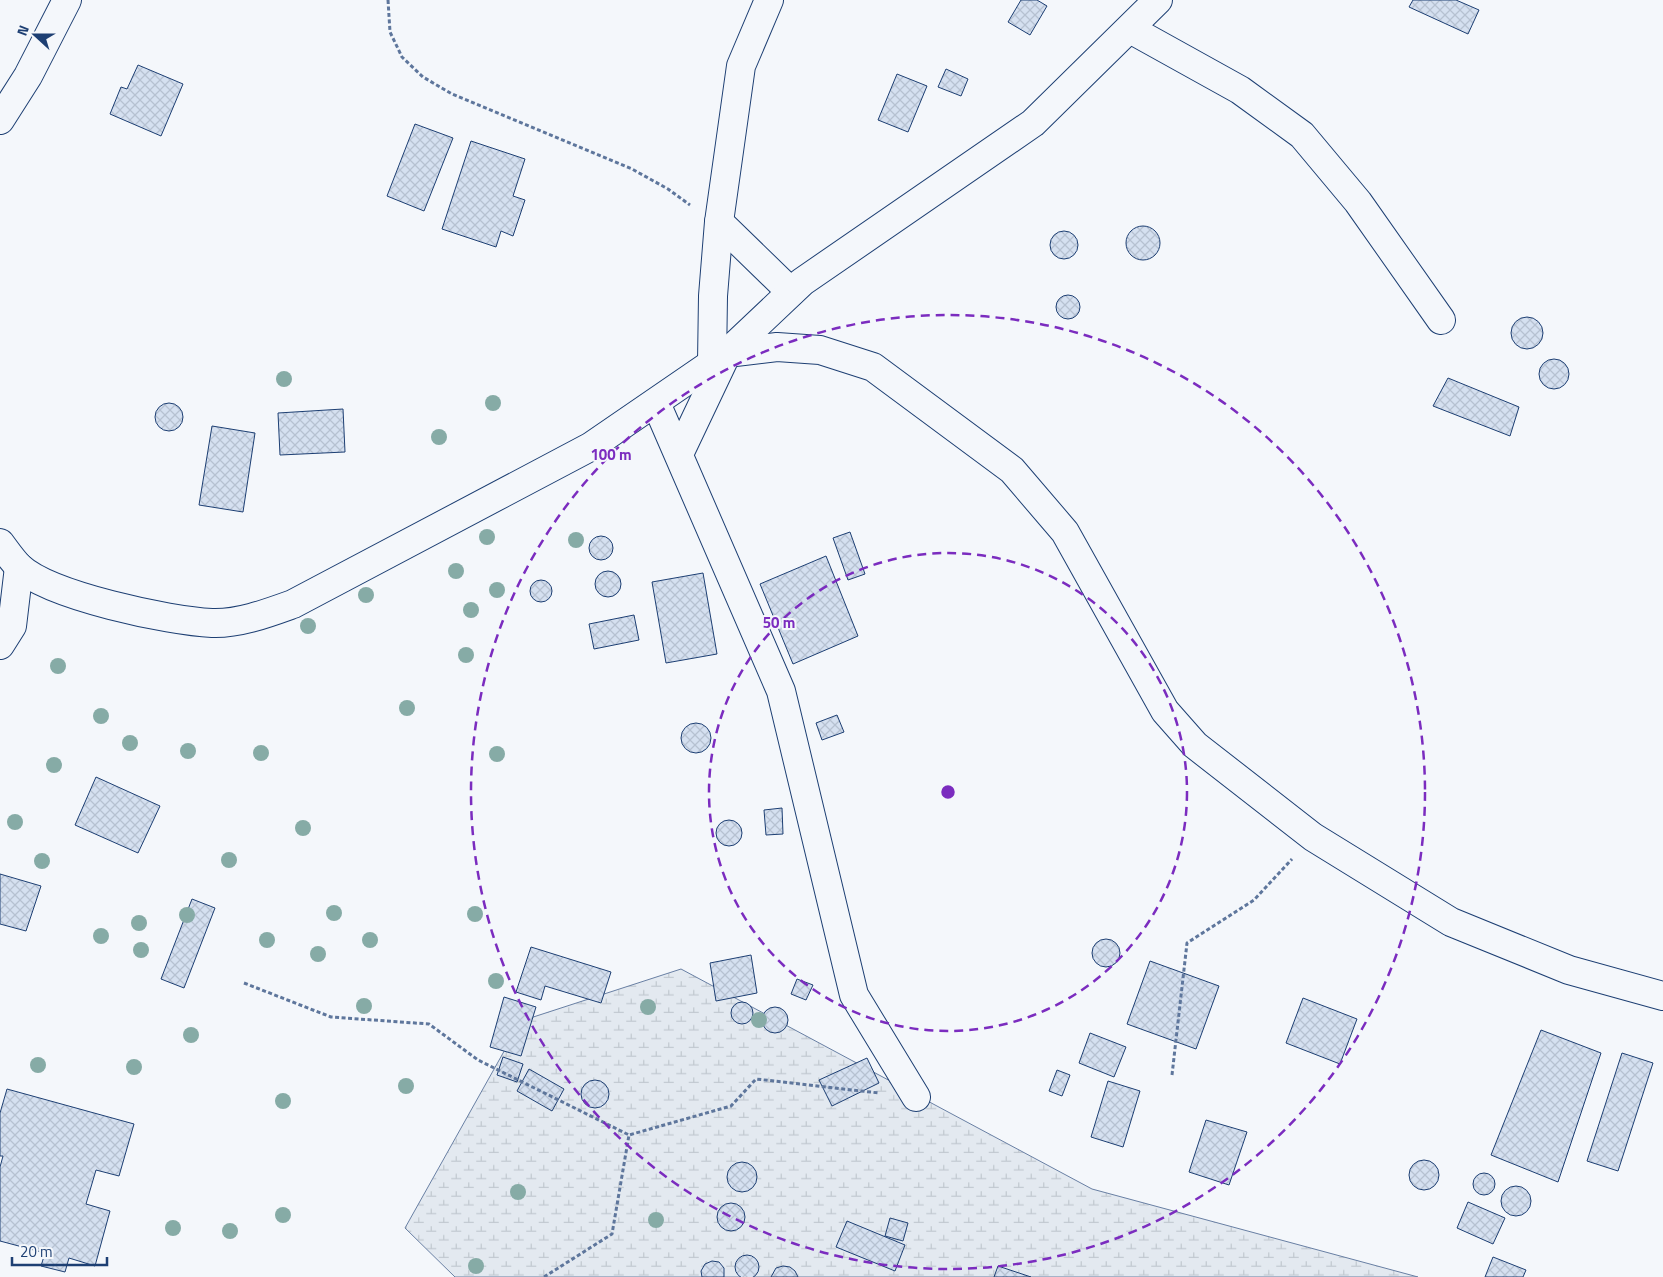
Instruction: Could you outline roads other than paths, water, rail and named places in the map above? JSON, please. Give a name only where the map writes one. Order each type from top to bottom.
[{"type":"street","points":[[0,120],[28,76],[67,0]]},
{"type":"street","points":[[679,454],[720,357],[713,296],[718,222],[741,66],[769,0]]},
{"type":"street","points":[[0,543],[19,567],[44,583],[80,596],[166,618],[214,623],[260,616],[293,604],[590,447],[656,403],[720,357],[802,282],[1033,123],[1081,73],[1130,29],[1158,0]]},
{"type":"street","points":[[1130,29],[1240,90],[1302,135],[1358,202],[1441,320]]},
{"type":"street","points":[[718,222],[791,292]]},
{"type":"street","points":[[720,357],[777,347],[820,350],[873,367],[1012,470],[1065,532],[1165,711],[1195,745],[1313,837],[1451,922],[1569,970],[1663,996]]},
{"type":"street","points":[[656,403],[781,691],[854,994],[916,1097]]},
{"type":"street","points":[[0,644],[12,626],[19,567]]}]
